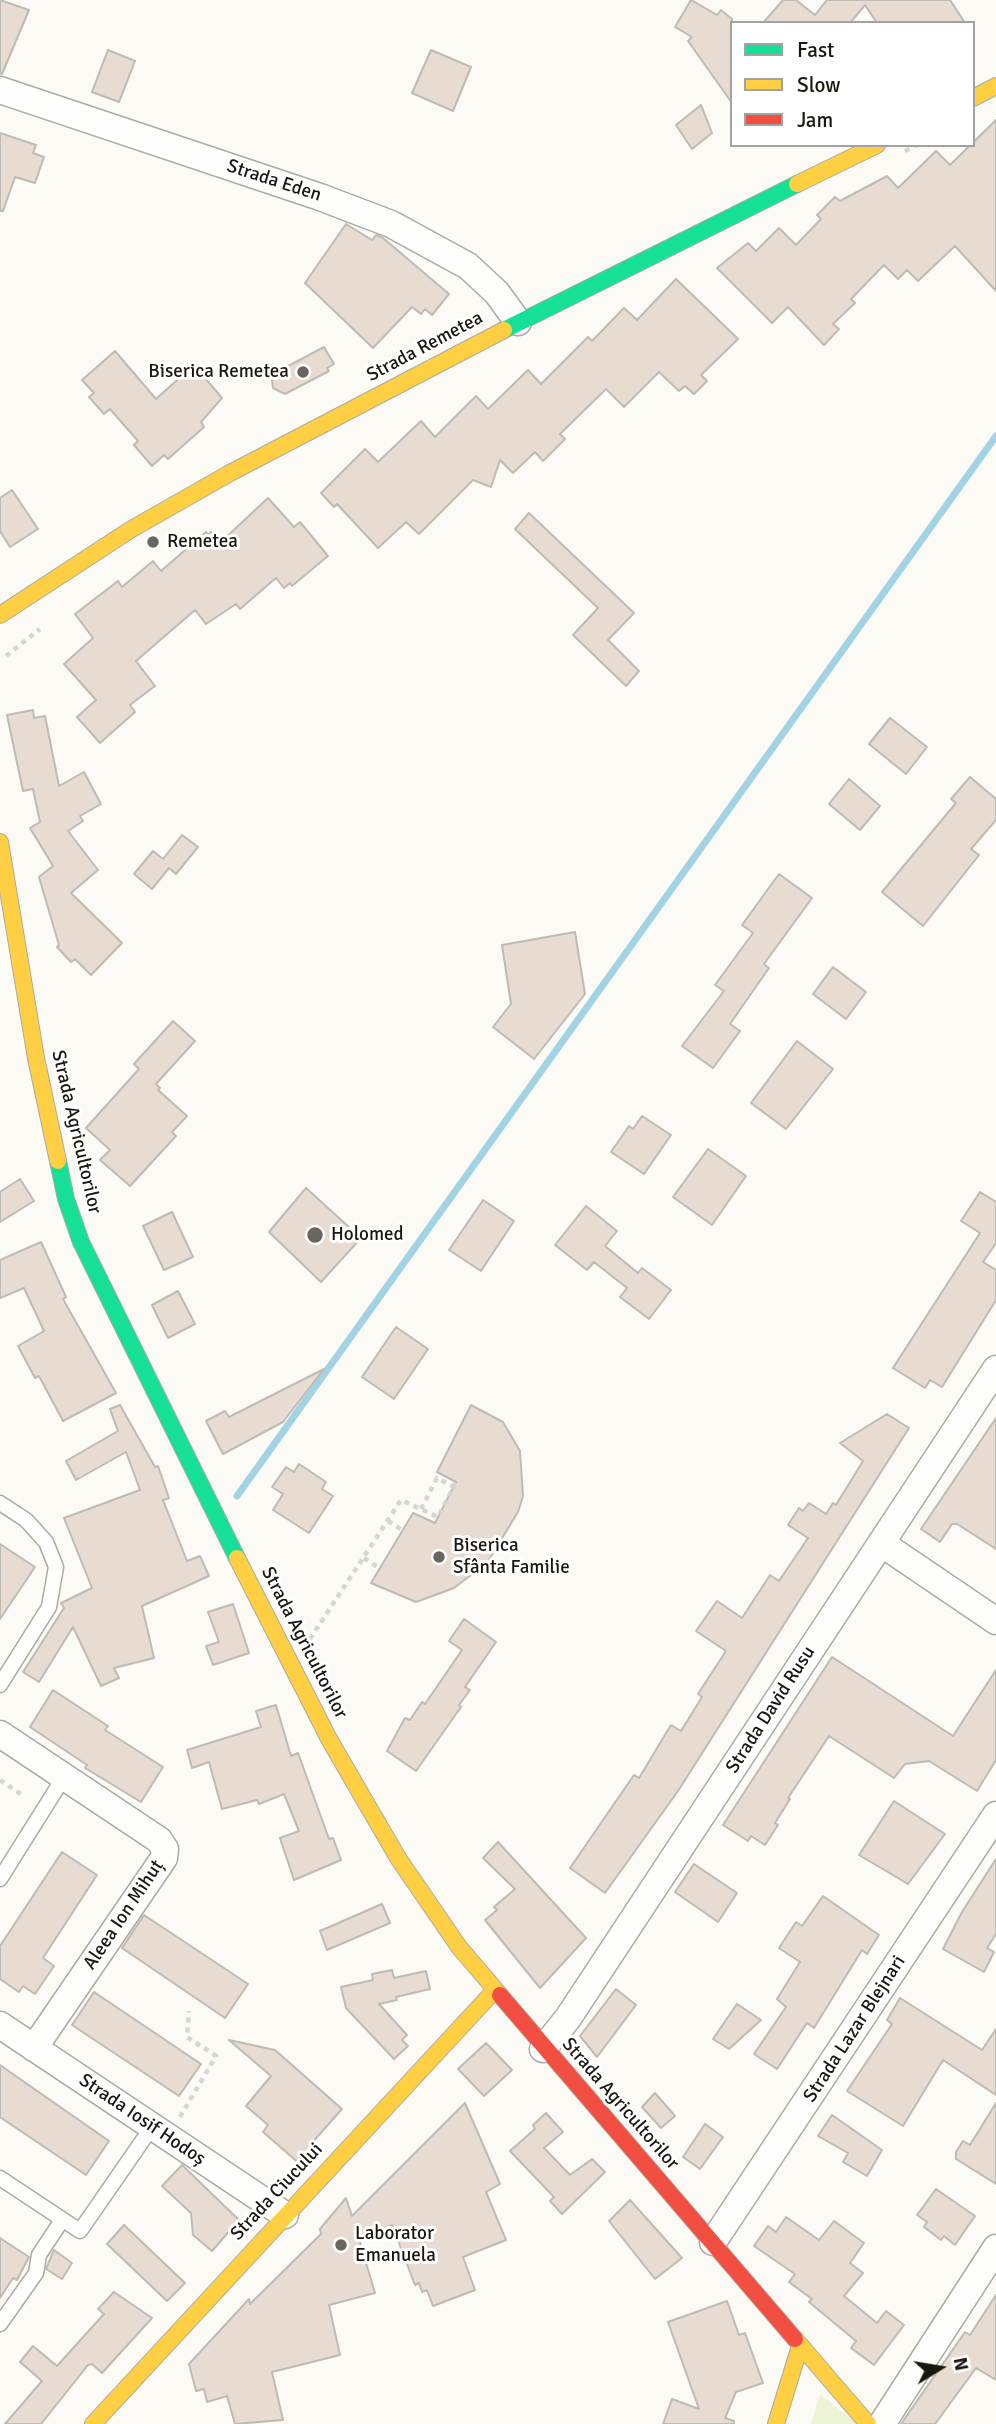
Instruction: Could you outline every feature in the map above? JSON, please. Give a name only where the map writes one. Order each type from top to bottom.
[{"type":"street","points":[[975,97],[996,86]]},
{"type":"street","name":"Strada Eden","points":[[0,90],[382,219],[429,242],[468,266],[498,293],[518,322]]},
{"type":"street","name":"Strada Remetea","points":[[0,630],[3,612],[131,530],[230,472],[518,322],[873,147]]},
{"type":"street","name":"Strada Agricultorilor","points":[[0,842],[54,1146],[66,1199],[86,1253],[329,1739],[406,1870],[494,1991],[868,2424]]},
{"type":"street","name":"Strada David Rusu","points":[[544,2049],[563,2026],[996,1369]]},
{"type":"street","points":[[881,1543],[996,1621]]},
{"type":"street","name":"Aleea Ion Mihuț","points":[[0,1734],[159,1840],[164,1849],[164,1858],[34,2048]]},
{"type":"street","name":"Strada Lazar Blejnari","points":[[713,2242],[996,1815]]},
{"type":"street","name":"Strada Ciucului","points":[[93,2424],[494,1991]]},
{"type":"street","name":"Strada Iosif Hodoș","points":[[0,2025],[285,2215]]},
{"type":"street","points":[[882,2424],[996,2248]]},
{"type":"street","points":[[776,2424],[800,2346]]},
{"type":"lane","points":[[0,1503],[26,1520],[46,1542],[56,1567],[49,1607],[0,1685]]},
{"type":"lane","points":[[0,1879],[64,1777]]},
{"type":"lane","points":[[0,2178],[80,2231],[152,2127]]},
{"type":"lane","points":[[0,2324],[36,2273],[39,2255],[62,2220]]},
{"type":"path","points":[[6,656],[37,631]]},
{"type":"path","points":[[421,1509],[437,1478],[455,1484],[435,1523]]},
{"type":"path","points":[[308,1642],[401,1500],[438,1517]]},
{"type":"path","points":[[388,1521],[402,1530]]},
{"type":"path","points":[[363,1558],[380,1568]]},
{"type":"path","points":[[0,1780],[21,1794]]},
{"type":"path","points":[[178,2121],[216,2056],[187,2037],[189,2011]]},
{"type":"green space","points":[[820,2394],[858,2424],[811,2424]]},
{"type":"building","points":[[0,0],[29,10],[2,74],[0,73]]},
{"type":"building","points":[[691,0],[717,15],[721,10],[732,19],[730,100],[688,41],[692,37],[675,27]]},
{"type":"building","points":[[783,0],[796,0],[815,15],[827,0],[950,0],[964,21],[876,21],[865,5],[852,21],[765,21]]},
{"type":"building","points":[[108,50],[135,61],[119,102],[92,92]]},
{"type":"building","points":[[431,50],[471,67],[453,111],[412,93]]},
{"type":"building","points":[[701,105],[712,133],[692,149],[676,125]]},
{"type":"building","points":[[996,120],[996,291],[955,246],[918,281],[907,270],[898,279],[884,265],[851,299],[855,303],[833,324],[839,329],[824,345],[788,307],[772,323],[717,268],[748,243],[756,251],[779,228],[796,245],[821,219],[817,215],[835,197],[840,201],[887,176],[898,188],[936,151],[950,165],[968,147],[975,147],[975,141]]},
{"type":"building","points":[[0,133],[36,145],[33,153],[44,157],[35,183],[15,177],[3,211],[0,211]]},
{"type":"building","points":[[346,224],[372,240],[376,235],[383,238],[449,294],[432,315],[425,309],[421,314],[412,307],[373,348],[305,283]]},
{"type":"building","points":[[676,279],[738,339],[701,375],[707,381],[694,394],[685,386],[679,391],[659,372],[624,407],[606,389],[560,434],[565,439],[543,461],[535,452],[513,473],[500,460],[491,487],[473,480],[419,534],[406,522],[378,548],[337,504],[334,507],[321,493],[365,449],[378,462],[421,421],[435,437],[476,396],[488,409],[528,370],[541,384],[588,337],[592,341],[624,308],[637,320]]},
{"type":"building","name":"Biserica Remetea","points":[[324,347],[334,364],[327,368],[329,371],[285,394],[273,388],[272,380],[277,372]]},
{"type":"building","points":[[115,351],[156,399],[194,365],[222,398],[201,422],[204,427],[168,459],[164,455],[152,466],[134,445],[138,441],[110,409],[104,414],[89,397],[94,393],[82,380]]},
{"type":"building","points":[[12,490],[38,529],[10,547],[0,531],[0,498]]},
{"type":"building","points":[[268,498],[294,527],[300,522],[328,556],[292,586],[290,583],[284,588],[276,578],[240,609],[236,604],[206,624],[195,610],[136,661],[155,686],[130,705],[135,712],[100,743],[77,717],[96,700],[64,664],[93,638],[75,614],[118,581],[122,587],[153,561],[161,571],[206,532],[208,535],[211,532],[221,542]]},
{"type":"building","points":[[529,513],[634,613],[608,640],[639,671],[626,686],[573,635],[598,608],[515,529]]},
{"type":"building","points":[[33,710],[34,718],[45,716],[59,786],[84,772],[101,804],[80,816],[83,821],[68,831],[98,870],[71,893],[122,943],[91,975],[75,959],[71,962],[57,947],[59,945],[39,877],[53,866],[30,828],[40,822],[33,789],[23,791],[7,715]]},
{"type":"building","points":[[890,718],[927,747],[906,774],[869,744]]},
{"type":"building","points":[[970,777],[996,799],[996,820],[971,849],[979,855],[923,926],[882,892],[956,803],[951,799]]},
{"type":"building","points":[[849,779],[880,806],[860,830],[829,804]]},
{"type":"building","points":[[182,835],[198,847],[176,874],[169,868],[152,889],[134,874],[153,851],[163,859]]},
{"type":"building","points":[[779,874],[812,898],[764,964],[769,968],[730,1024],[740,1031],[713,1068],[682,1046],[724,991],[715,985],[753,933],[742,925]]},
{"type":"building","points":[[575,932],[585,994],[534,1059],[493,1027],[511,1004],[502,945]]},
{"type":"building","points":[[833,967],[866,992],[846,1019],[813,994]]},
{"type":"building","points":[[173,1021],[195,1041],[156,1084],[160,1088],[158,1090],[187,1116],[172,1132],[176,1136],[130,1186],[100,1160],[110,1150],[86,1128],[139,1069],[134,1064]]},
{"type":"building","points":[[797,1041],[833,1069],[786,1129],[751,1103]]},
{"type":"building","points":[[642,1116],[671,1135],[644,1174],[611,1152],[629,1126],[633,1129]]},
{"type":"building","points":[[708,1149],[746,1176],[712,1225],[673,1197]]},
{"type":"building","points":[[20,1179],[34,1201],[0,1222],[0,1192]]},
{"type":"building","name":"Holomed","points":[[306,1188],[361,1238],[321,1282],[269,1232]]},
{"type":"building","points":[[980,1192],[996,1202],[996,1243],[983,1262],[996,1270],[996,1300],[942,1387],[930,1380],[925,1388],[893,1368],[980,1233],[961,1221]]},
{"type":"building","points":[[483,1200],[514,1221],[481,1271],[449,1250]]},
{"type":"building","points":[[586,1206],[617,1231],[605,1246],[638,1273],[642,1268],[671,1290],[649,1319],[620,1297],[627,1288],[594,1262],[587,1270],[555,1245]]},
{"type":"building","points":[[172,1212],[193,1257],[164,1270],[143,1226]]},
{"type":"building","points":[[41,1242],[66,1297],[63,1299],[116,1393],[63,1421],[39,1376],[35,1378],[18,1346],[44,1331],[24,1288],[0,1298],[0,1260]]},
{"type":"building","points":[[178,1291],[195,1324],[168,1338],[152,1305]]},
{"type":"building","points":[[396,1327],[428,1349],[394,1399],[362,1377]]},
{"type":"building","points":[[324,1369],[283,1422],[223,1454],[206,1421],[225,1411],[229,1417]]},
{"type":"building","points":[[120,1405],[155,1467],[158,1466],[169,1498],[163,1500],[187,1561],[200,1556],[209,1576],[142,1606],[154,1658],[114,1668],[119,1678],[101,1686],[73,1627],[39,1682],[23,1672],[64,1608],[61,1603],[92,1588],[64,1518],[140,1490],[126,1452],[76,1480],[66,1461],[118,1431],[110,1409]]},
{"type":"building","points":[[471,1405],[503,1422],[520,1451],[523,1496],[518,1512],[487,1563],[454,1588],[416,1602],[371,1583],[413,1513],[435,1523],[456,1482],[437,1472]]},
{"type":"building","points":[[887,1414],[909,1428],[678,1791],[605,1893],[570,1868],[634,1775],[639,1778],[671,1725],[681,1731],[702,1697],[698,1694],[726,1651],[696,1631],[717,1601],[742,1618],[770,1575],[779,1581],[808,1538],[788,1525],[799,1508],[803,1511],[809,1503],[826,1514],[833,1503],[836,1505],[863,1461],[840,1443]]},
{"type":"building","points":[[996,1418],[996,1549],[957,1524],[952,1524],[940,1542],[921,1529]]},
{"type":"building","points":[[299,1464],[326,1482],[322,1489],[333,1496],[309,1533],[273,1510],[283,1494],[272,1487],[286,1467],[294,1472]]},
{"type":"building","points":[[0,1544],[35,1567],[0,1619]]},
{"type":"building","points":[[233,1604],[249,1653],[213,1665],[206,1646],[219,1642],[208,1612]]},
{"type":"building","points":[[464,1619],[496,1642],[465,1687],[470,1690],[459,1705],[461,1707],[416,1771],[387,1751],[405,1718],[410,1720],[422,1702],[425,1704],[462,1650],[449,1641]]},
{"type":"building","points":[[832,1657],[953,1736],[996,1670],[996,1760],[977,1791],[929,1761],[905,1764],[894,1778],[829,1736],[788,1798],[790,1799],[775,1823],[778,1825],[765,1845],[751,1836],[748,1841],[723,1825]]},
{"type":"building","points":[[53,1690],[108,1726],[105,1730],[163,1767],[141,1802],[85,1768],[87,1765],[30,1727]]},
{"type":"building","points":[[276,1705],[291,1756],[298,1753],[329,1839],[333,1838],[341,1860],[294,1880],[280,1838],[299,1831],[284,1794],[259,1804],[257,1800],[222,1809],[209,1762],[192,1768],[187,1750],[261,1727],[256,1711]]},
{"type":"building","points":[[894,1801],[945,1834],[908,1884],[859,1855]]},
{"type":"building","points":[[498,1842],[586,1938],[540,1988],[485,1920],[497,1910],[494,1907],[515,1889],[483,1858]]},
{"type":"building","points":[[62,1852],[97,1875],[43,1958],[54,1966],[35,1994],[23,1986],[19,1992],[0,1979],[0,1946]]},
{"type":"building","points":[[996,1859],[996,1934],[987,1948],[994,1952],[984,1972],[943,1949],[962,1912]]},
{"type":"building","points":[[694,1864],[737,1893],[718,1922],[675,1892]]},
{"type":"building","points":[[823,1896],[879,1935],[867,1954],[862,1950],[814,2028],[807,2023],[777,2069],[754,2054],[786,2007],[777,1999],[800,1962],[779,1948],[796,1922],[802,1926]]},
{"type":"building","points":[[382,1904],[390,1923],[327,1950],[320,1931]]},
{"type":"building","points":[[144,1915],[248,1984],[225,2018],[122,1948]]},
{"type":"building","points":[[392,1970],[394,1978],[426,1971],[430,1989],[379,2004],[407,2035],[402,2040],[408,2046],[394,2059],[346,2008],[341,1987],[373,1980],[372,1974]]},
{"type":"building","points":[[616,1989],[636,2005],[597,2057],[580,2036]]},
{"type":"building","points":[[94,1992],[201,2064],[179,2096],[72,2025]]},
{"type":"building","points":[[900,1998],[982,2050],[996,2029],[996,2095],[943,2060],[903,2126],[847,2091],[892,2024],[887,2020]]},
{"type":"building","points":[[737,2004],[761,2020],[729,2049],[713,2039]]},
{"type":"building","points":[[229,2040],[275,2050],[342,2109],[312,2143],[316,2147],[301,2165],[263,2132],[268,2125],[246,2106],[271,2076]]},
{"type":"building","points":[[486,2043],[512,2070],[484,2096],[458,2069]]},
{"type":"building","points":[[0,2065],[109,2141],[86,2175],[0,2117]]},
{"type":"building","points":[[655,2093],[675,2116],[661,2128],[642,2107]]},
{"type":"building","points":[[465,2103],[500,2184],[486,2192],[506,2240],[463,2257],[475,2290],[433,2306],[427,2290],[422,2292],[419,2283],[415,2285],[392,2225],[359,2239],[375,2293],[329,2305],[340,2355],[272,2372],[283,2420],[235,2424],[227,2396],[207,2402],[204,2389],[196,2391],[189,2364],[249,2299],[250,2304],[321,2234],[320,2229],[346,2198],[352,2216]]},
{"type":"building","points":[[996,2103],[996,2184],[956,2159],[956,2152],[963,2141],[970,2145]]},
{"type":"building","points":[[546,2113],[563,2132],[544,2148],[570,2175],[592,2159],[605,2172],[562,2214],[550,2201],[554,2197],[510,2151],[535,2129],[533,2125]]},
{"type":"building","points":[[832,2115],[882,2150],[867,2176],[843,2162],[848,2153],[818,2136]]},
{"type":"building","points":[[705,2124],[723,2137],[700,2169],[683,2157]]},
{"type":"building","points":[[182,2165],[239,2220],[212,2251],[193,2235],[191,2213],[162,2186]]},
{"type":"building","points":[[936,2189],[975,2216],[955,2245],[944,2236],[941,2240],[924,2227],[927,2222],[917,2215]]},
{"type":"building","points":[[630,2200],[682,2258],[655,2279],[609,2221]]},
{"type":"building","points":[[786,2217],[819,2240],[834,2221],[864,2243],[850,2263],[863,2273],[844,2296],[877,2323],[886,2311],[904,2325],[874,2365],[851,2348],[856,2341],[809,2302],[812,2299],[789,2282],[795,2274],[754,2246],[768,2226],[776,2232]]},
{"type":"building","points":[[124,2225],[185,2283],[167,2301],[107,2244]]},
{"type":"building","points":[[0,2238],[29,2257],[17,2280],[13,2278],[0,2298]]},
{"type":"building","points":[[54,2250],[72,2263],[62,2279],[46,2269]]},
{"type":"building","points":[[114,2292],[152,2318],[102,2373],[92,2364],[88,2365],[41,2424],[5,2424],[42,2381],[20,2362],[33,2346],[57,2366],[104,2314],[98,2309]]},
{"type":"building","points":[[996,2295],[996,2380],[976,2368],[935,2424],[901,2424],[965,2332],[970,2335]]},
{"type":"building","points":[[727,2301],[739,2335],[745,2333],[763,2383],[736,2392],[725,2418],[734,2421],[734,2424],[663,2424],[672,2399],[699,2409],[668,2322]]},
{"type":"waterway","points":[[237,1496],[996,436]]},
{"type":"traffic: fast","points":[[504,330],[797,184]]},
{"type":"traffic: fast","points":[[58,1161],[66,1199],[81,1242],[237,1558]]},
{"type":"traffic: slow","points":[[975,97],[996,86]]},
{"type":"traffic: slow","points":[[797,184],[873,147]]},
{"type":"traffic: slow","points":[[0,615],[130,530],[230,473],[504,330]]},
{"type":"traffic: slow","points":[[0,842],[36,1058],[58,1161]]},
{"type":"traffic: slow","points":[[237,1558],[329,1739],[398,1858],[459,1947],[500,1995]]},
{"type":"traffic: slow","points":[[93,2424],[494,1991]]},
{"type":"traffic: slow","points":[[795,2339],[868,2424]]},
{"type":"traffic: slow","points":[[776,2424],[800,2346]]},
{"type":"traffic: jam","points":[[500,1995],[795,2339]]},
{"type":"place","name":"Biserica Remetea","points":[[303,372]]},
{"type":"place","name":"Remetea","points":[[153,542]]},
{"type":"place","name":"Holomed","points":[[315,1235]]},
{"type":"place","name":"Biserica Sfânta Familie","points":[[439,1557]]},
{"type":"place","name":"Laborator Emanuela","points":[[341,2245]]}]
